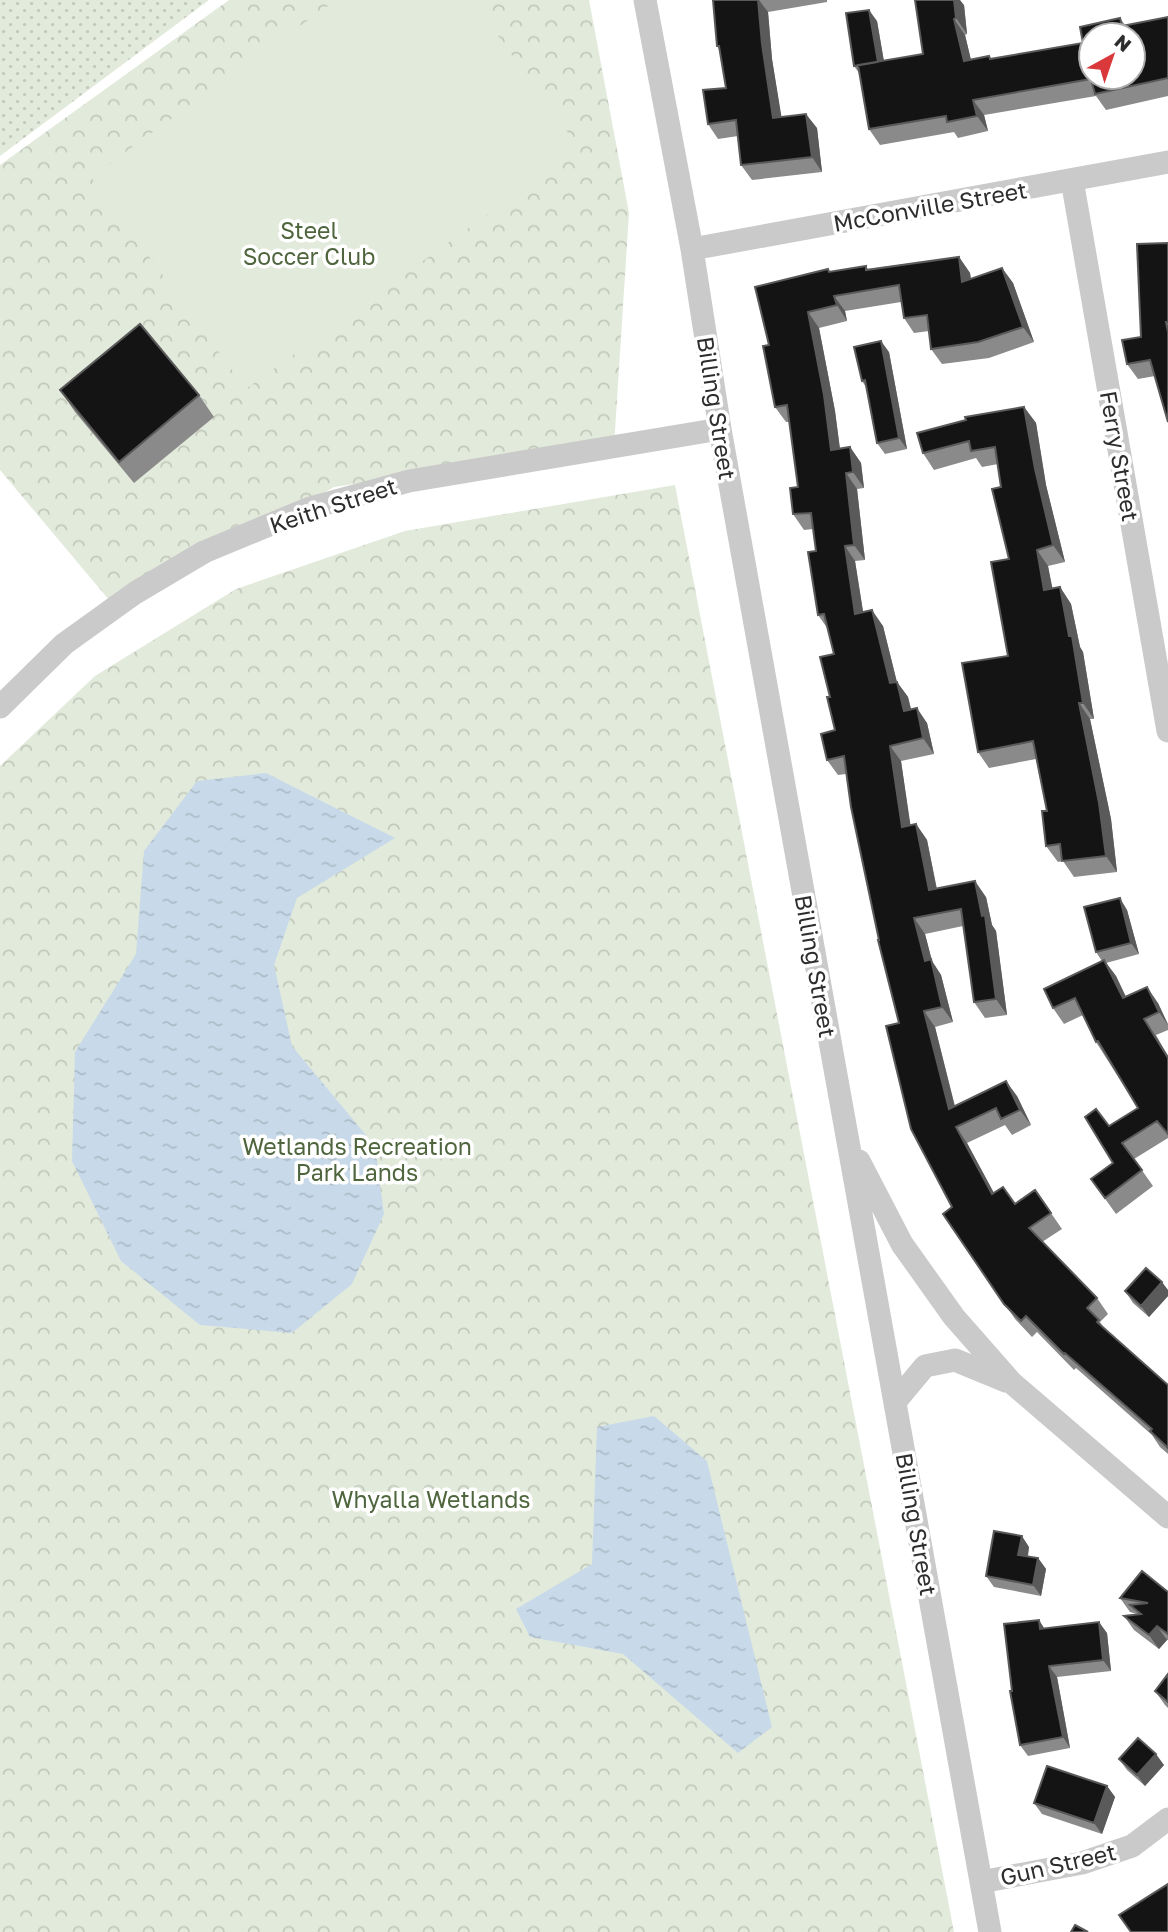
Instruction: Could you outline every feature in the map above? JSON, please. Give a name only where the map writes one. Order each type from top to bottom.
[{"type":"street","name":"Billing Street","points":[[645,0],[692,249],[720,429],[990,1932]]},
{"type":"street","name":"McConville Street","points":[[692,249],[1168,162]]},
{"type":"street","name":"Ferry Street","points":[[1072,180],[1168,731]]},
{"type":"street","name":"Keith Street","points":[[0,707],[64,644],[135,593],[204,552],[310,508],[409,481],[720,429]]},
{"type":"street","points":[[848,1140],[902,1244],[954,1317],[1012,1383],[1168,1517]]},
{"type":"street","points":[[895,1402],[925,1366],[955,1360],[1012,1383]]},
{"type":"street","name":"Gun Street","points":[[981,1882],[1082,1863],[1132,1846],[1168,1819]]},
{"type":"green space","points":[[0,0],[209,0],[0,156]]},
{"type":"green space","name":"Steel Soccer Club","points":[[229,0],[589,0],[629,213],[614,446],[334,487],[115,607],[0,470],[0,165]]},
{"type":"green space","points":[[336,0],[472,0],[579,148],[246,389],[91,177]]},
{"type":"green space","name":"Whyalla Wetlands","points":[[675,485],[954,1932],[0,1932],[0,766],[95,676],[236,589],[405,531]]},
{"type":"water","points":[[266,773],[395,838],[297,898],[274,965],[292,1046],[375,1146],[384,1214],[352,1284],[292,1333],[200,1325],[121,1261],[72,1161],[75,1052],[136,954],[144,851],[197,781]]},
{"type":"water","points":[[654,1416],[707,1461],[772,1727],[738,1753],[623,1654],[530,1637],[516,1609],[592,1564],[597,1427]]},
{"type":"building","points":[[713,0],[758,0],[773,118],[806,114],[812,157],[741,165],[736,120],[708,124],[703,90],[726,88],[717,46]]},
{"type":"building","points":[[915,0],[954,0],[954,19],[964,61],[1077,44],[1077,81],[973,100],[977,116],[947,122],[946,116],[869,129],[858,65],[923,54]]},
{"type":"building","points":[[869,10],[878,62],[854,66],[846,13]]},
{"type":"building","points":[[1168,17],[1168,78],[1147,83],[1147,21]]},
{"type":"building","points":[[1168,243],[1168,422],[1150,360],[1127,364],[1122,340],[1141,337],[1137,244]]},
{"type":"building","points":[[959,257],[962,282],[1002,268],[1023,327],[978,342],[931,349],[927,315],[904,318],[899,285],[834,296],[837,305],[808,312],[824,395],[831,450],[850,447],[853,472],[846,473],[854,545],[845,546],[855,614],[872,610],[890,683],[897,682],[904,711],[917,708],[923,738],[890,746],[902,827],[916,824],[929,890],[975,881],[982,916],[985,915],[996,999],[974,1002],[961,909],[914,918],[925,961],[931,959],[942,1007],[924,1011],[949,1109],[1006,1081],[1020,1110],[1001,1119],[996,1108],[956,1127],[992,1194],[1003,1187],[1015,1204],[1035,1190],[1051,1213],[1029,1228],[1097,1298],[1087,1308],[1099,1320],[1097,1322],[1168,1385],[1168,1448],[1150,1431],[1152,1429],[1064,1354],[1026,1316],[1021,1321],[1004,1304],[943,1214],[952,1207],[911,1129],[886,1026],[899,1023],[878,940],[851,807],[844,756],[827,760],[821,734],[835,730],[820,657],[834,654],[824,614],[818,615],[808,552],[816,551],[811,513],[793,514],[790,488],[798,487],[787,405],[775,407],[763,346],[769,345],[755,287],[828,269],[829,272],[866,266],[866,270]]},
{"type":"building","points":[[140,324],[199,395],[119,462],[60,390]]},
{"type":"building","points":[[881,341],[899,438],[877,443],[865,380],[862,381],[854,347]]},
{"type":"building","points":[[1024,407],[1053,545],[1037,550],[1044,590],[1060,587],[1069,636],[1072,636],[1083,703],[1079,703],[1099,803],[1106,856],[1062,861],[1060,844],[1046,846],[1042,811],[1047,811],[1033,741],[978,752],[962,663],[1008,656],[991,562],[1009,559],[992,489],[1001,487],[995,447],[971,451],[969,441],[923,453],[917,433],[966,420],[965,417]]},
{"type":"building","points":[[1120,898],[1131,943],[1096,952],[1084,907]]},
{"type":"building","points":[[1104,960],[1123,998],[1147,987],[1159,1012],[1144,1019],[1168,1058],[1168,1134],[1157,1121],[1122,1143],[1142,1170],[1105,1198],[1091,1179],[1113,1163],[1085,1117],[1096,1109],[1109,1126],[1138,1108],[1098,1041],[1096,1042],[1075,998],[1053,1008],[1044,989]]},
{"type":"building","points":[[1146,1268],[1162,1282],[1141,1306],[1125,1291]]},
{"type":"building","points":[[994,1531],[1022,1536],[1018,1555],[1038,1558],[1033,1585],[986,1576]]},
{"type":"building","points":[[1142,1571],[1168,1592],[1168,1634],[1157,1626],[1149,1635],[1124,1616],[1141,1614],[1130,1605],[1148,1603],[1120,1598]]},
{"type":"building","points":[[1039,1620],[1040,1629],[1099,1622],[1103,1660],[1049,1666],[1063,1737],[1020,1745],[1010,1691],[1004,1624]]},
{"type":"building","points":[[1168,1674],[1168,1702],[1155,1691]]},
{"type":"building","points":[[1138,1738],[1156,1754],[1137,1775],[1119,1759]]},
{"type":"building","points":[[1047,1766],[1107,1786],[1094,1823],[1034,1803]]},
{"type":"building","points":[[1168,1884],[1168,1932],[1131,1932],[1119,1915]]},
{"type":"building","points":[[1075,1925],[1088,1932],[1071,1932]]},
{"type":"park label","name":"Wetlands Recreation Park Lands","points":[[357,1159]]}]
